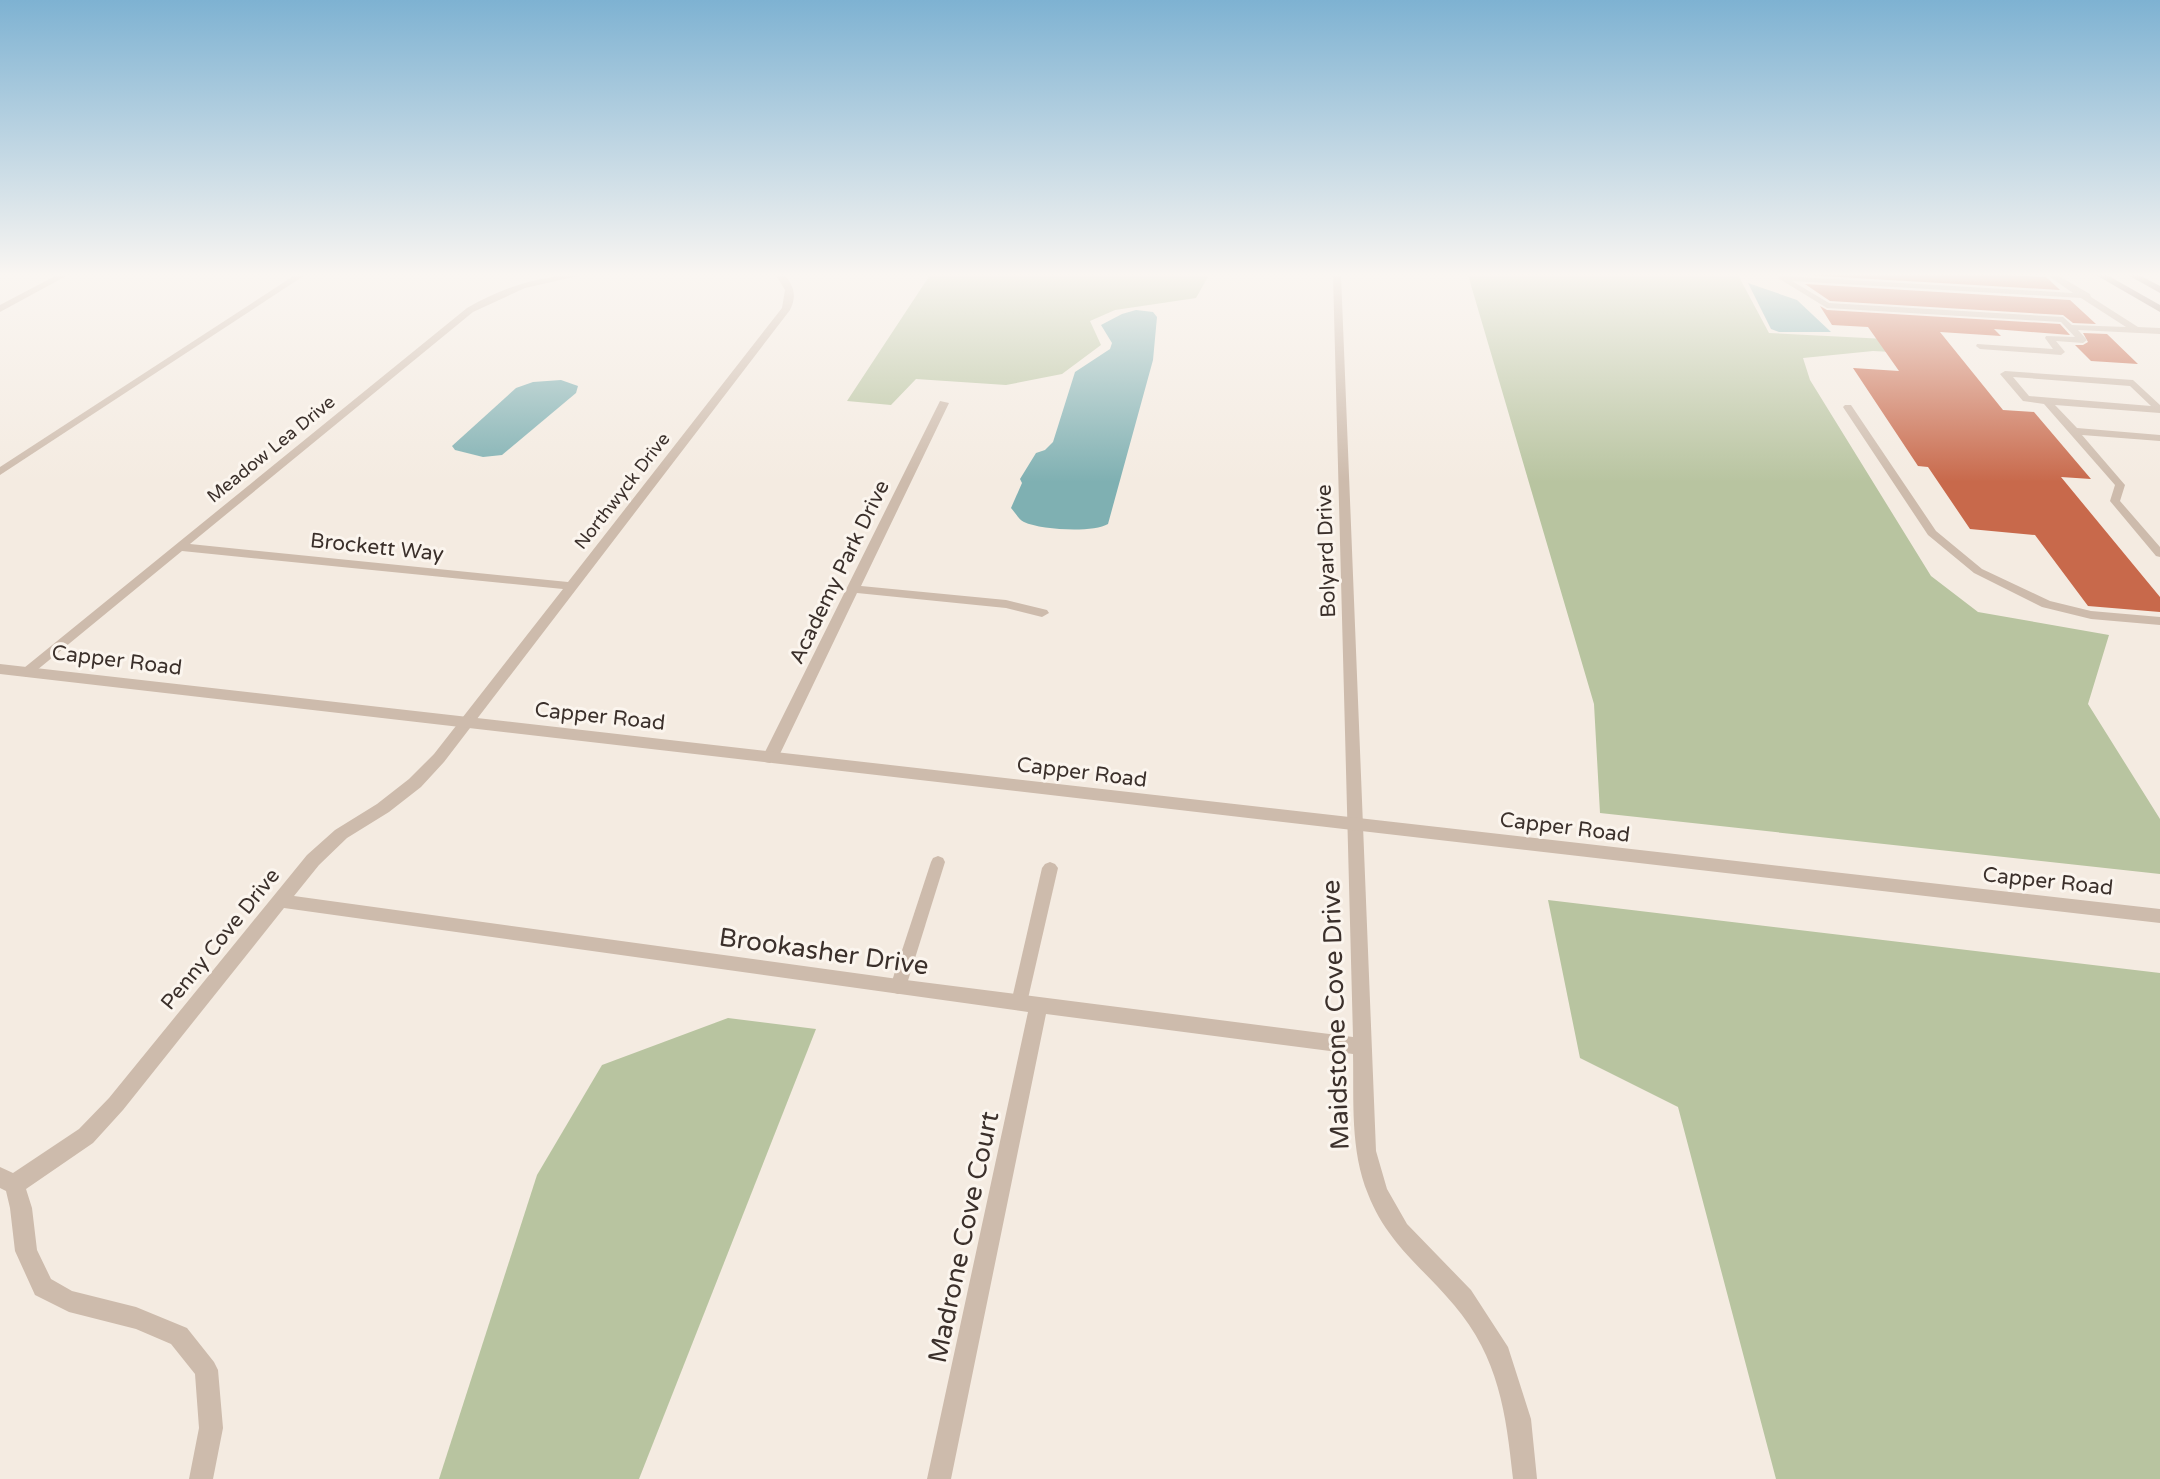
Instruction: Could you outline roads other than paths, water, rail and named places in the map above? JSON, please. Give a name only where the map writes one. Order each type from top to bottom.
[{"type":"street","points":[[0,472],[196,344]]},
{"type":"street","name":"Meadow Lea Drive","points":[[26,672],[428,344]]},
{"type":"street","name":"Northwyck Drive","points":[[464,723],[759,344]]},
{"type":"street","name":"Bolyard Drive","points":[[1339,344],[1354,825]]},
{"type":"street","name":"Academy Park Drive","points":[[770,758],[944,403]]},
{"type":"street","name":"Brockett Way","points":[[180,547],[571,586]]},
{"type":"street","points":[[852,589],[1006,604],[1042,612]]},
{"type":"street","name":"Capper Road","points":[[0,669],[2160,916]]},
{"type":"street","name":"Penny Cove Drive","points":[[7,1181],[86,1136],[116,1104],[314,860],[340,834],[383,808],[415,783],[464,723]]},
{"type":"street","name":"Maidstone Cove Drive","points":[[1354,825],[1365,1151],[1377,1192],[1399,1232],[1463,1298],[1500,1355],[1519,1419],[1525,1479]]},
{"type":"street","name":"Brookasher Drive","points":[[279,901],[898,987],[1362,1047]]},
{"type":"street","name":"Madrone Cove Court","points":[[939,1479],[1029,1004]]},
{"type":"street","points":[[7,1181],[21,1208],[26,1251],[43,1287],[69,1301],[136,1318],[179,1336],[206,1370],[211,1428],[201,1479]]},
{"type":"lane","points":[[1980,346],[2061,352],[2054,344]]},
{"type":"lane","points":[[2005,374],[2133,383],[2159,410],[2026,399],[2005,374]]},
{"type":"lane","points":[[2047,401],[2120,485],[2115,501],[2160,554]]},
{"type":"lane","points":[[1848,407],[1932,533],[1978,571],[2046,604],[2091,615],[2160,621]]},
{"type":"lane","points":[[2074,431],[2160,438]]},
{"type":"lane","points":[[898,987],[938,862]]},
{"type":"lane","points":[[1029,1004],[1050,868]]},
{"type":"water","points":[[1112,344],[1154,344],[1153,360],[1108,524],[1091,529],[1067,529],[1042,527],[1024,522],[1011,508],[1022,483],[1020,479],[1036,453],[1045,450],[1053,442],[1075,372],[1110,349]]},
{"type":"water","points":[[561,380],[578,386],[576,393],[502,455],[483,457],[455,450],[452,446],[516,388],[533,382]]}]
